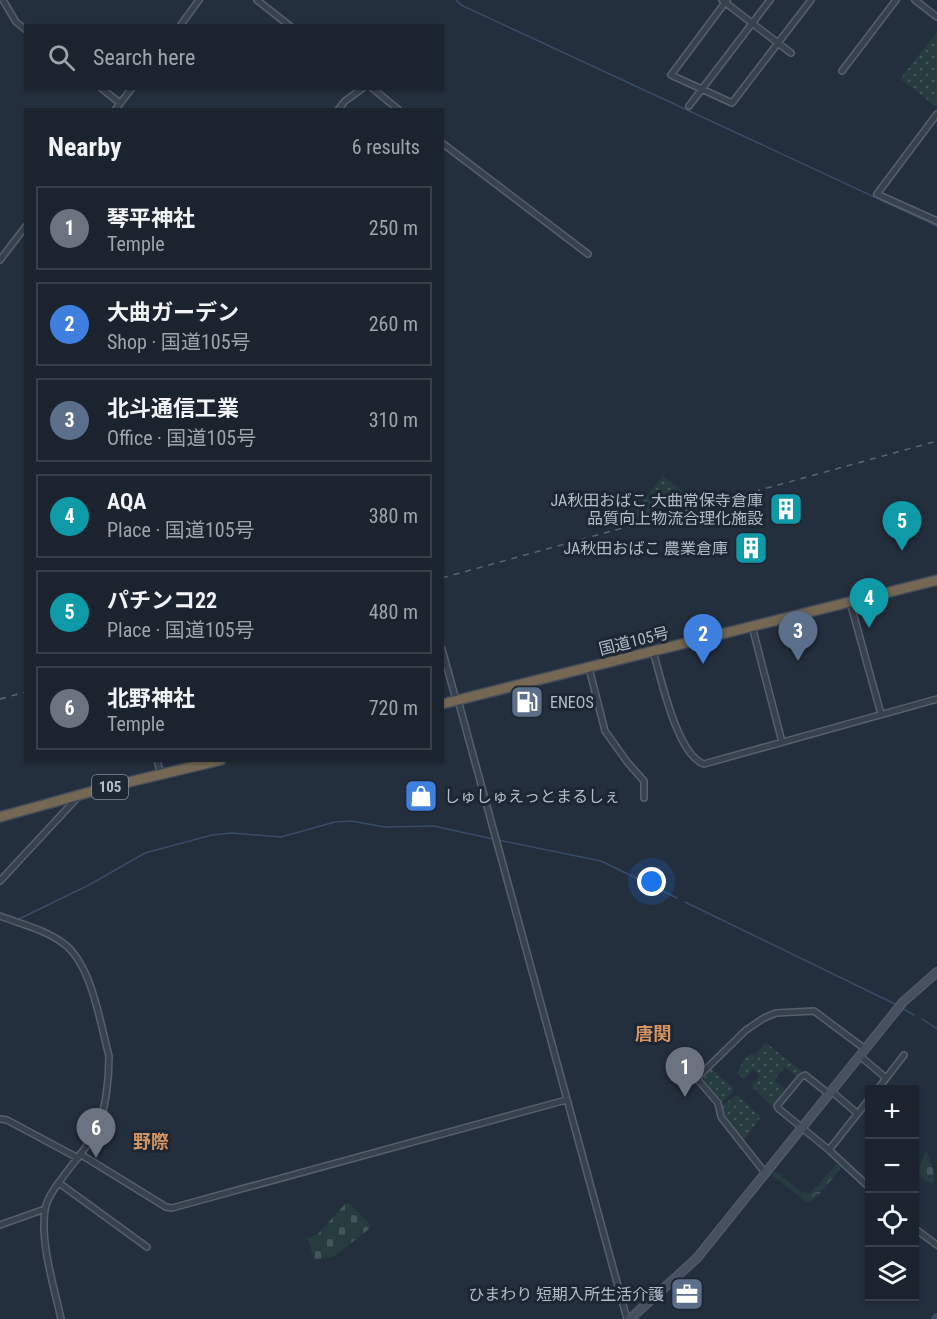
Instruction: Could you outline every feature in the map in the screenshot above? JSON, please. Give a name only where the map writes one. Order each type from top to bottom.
[{"type":"highway","name":"国道105号","points":[[444,703],[937,580]]},
{"type":"highway","name":"105","points":[[0,817],[213,762]]},
{"type":"street","points":[[3,0],[16,22],[24,28]]},
{"type":"street","points":[[182,24],[200,0]]},
{"type":"street","points":[[256,0],[287,24]]},
{"type":"street","points":[[689,106],[770,0]]},
{"type":"street","points":[[790,53],[778,43],[752,23],[725,1],[671,75],[732,103],[778,43],[811,0]]},
{"type":"street","points":[[842,71],[896,0]]},
{"type":"street","points":[[915,0],[937,17]]},
{"type":"street","points":[[103,90],[120,104]]},
{"type":"street","points":[[117,108],[130,90]]},
{"type":"street","points":[[340,108],[360,90]]},
{"type":"street","points":[[374,90],[397,108]]},
{"type":"street","points":[[937,114],[877,194],[937,221]]},
{"type":"street","points":[[444,145],[588,254]]},
{"type":"street","points":[[0,260],[24,229]]},
{"type":"street","points":[[850,602],[881,714]]},
{"type":"street","points":[[752,626],[782,742]]},
{"type":"street","points":[[653,651],[675,730],[698,762],[704,764],[937,699]]},
{"type":"street","points":[[444,656],[626,1318],[697,1258],[899,1006],[937,972]]},
{"type":"street","points":[[590,668],[605,731],[628,764],[644,781],[644,798]]},
{"type":"street","points":[[158,762],[161,775]]},
{"type":"street","points":[[0,881],[80,795]]},
{"type":"street","points":[[0,916],[50,935],[64,943],[77,956],[85,969],[109,1056],[102,1115],[97,1130],[59,1183],[45,1209],[45,1238],[61,1319]]},
{"type":"street","points":[[766,1174],[721,1117],[718,1103],[699,1081],[699,1076],[746,1030],[776,1013],[814,1011],[862,1052],[886,1078]]},
{"type":"street","points":[[880,1085],[904,1055]]},
{"type":"street","points":[[857,1113],[805,1076],[801,1077],[777,1106],[865,1183]]},
{"type":"street","points":[[0,1119],[7,1120],[79,1156],[172,1209],[567,1100]]},
{"type":"street","points":[[829,1150],[865,1104]]},
{"type":"street","points":[[59,1183],[147,1247]]},
{"type":"street","points":[[0,1225],[45,1209]]},
{"type":"street","points":[[919,1231],[937,1245]]},
{"type":"green space","points":[[937,32],[937,107],[900,79]]},
{"type":"green space","points":[[663,476],[695,502],[628,519]]},
{"type":"green space","points":[[766,1043],[802,1071],[797,1077],[785,1067],[774,1080],[786,1090],[772,1106],[753,1088],[752,1085],[760,1076],[753,1069],[744,1079],[737,1073],[743,1061],[751,1053],[754,1055]]},
{"type":"green space","points":[[711,1068],[734,1089],[722,1102],[703,1082],[704,1075]]},
{"type":"green space","points":[[737,1095],[760,1118],[743,1141],[722,1113],[723,1105]]},
{"type":"green space","points":[[926,1151],[934,1172],[933,1185],[919,1176],[919,1167]]},
{"type":"green space","points":[[839,1162],[842,1167],[818,1196],[809,1202],[772,1175],[776,1172],[802,1192],[810,1193]]},
{"type":"green space","points":[[346,1203],[349,1203],[370,1224],[369,1229],[333,1257],[314,1260],[308,1238],[317,1235]]},
{"type":"waterway","points":[[456,0],[461,5],[937,226]]},
{"type":"waterway","points":[[19,919],[89,885],[145,853],[212,835],[232,833],[281,837],[335,822],[351,821],[385,827],[434,826],[493,839]]},
{"type":"waterway","points":[[498,840],[601,861],[677,898]]},
{"type":"waterway","points":[[685,902],[897,1005]]},
{"type":"waterway","points":[[902,1008],[914,1015]]},
{"type":"waterway","points":[[922,1019],[937,1029]]},
{"type":"railway","points":[[444,577],[937,441]]},
{"type":"railway","points":[[0,699],[24,693]]},
{"type":"place","name":"JA秋田おばこ 大曲常保寺倉庫 品質向上物流合理化施設","points":[[786,509]]},
{"type":"place","name":"JA秋田おばこ 農業倉庫","points":[[751,548]]},
{"type":"place","name":"パチンコ22","points":[[902,551]]},
{"type":"place","name":"AQA","points":[[869,628]]},
{"type":"place","name":"北斗通信工業","points":[[798,661]]},
{"type":"place","name":"大曲ガーデン","points":[[703,664]]},
{"type":"place","name":"ENEOS","points":[[527,702]]},
{"type":"place","name":"しゅしゅえっとまるしぇ","points":[[421,796]]},
{"type":"place","name":"琴平神社","points":[[685,1097]]},
{"type":"place","name":"北野神社","points":[[96,1158]]},
{"type":"place","name":"ひまわり 短期入所生活介護","points":[[687,1294]]},
{"type":"district","name":"唐関","points":[[653,1033]]},
{"type":"district","name":"野際","points":[[151,1141]]}]
